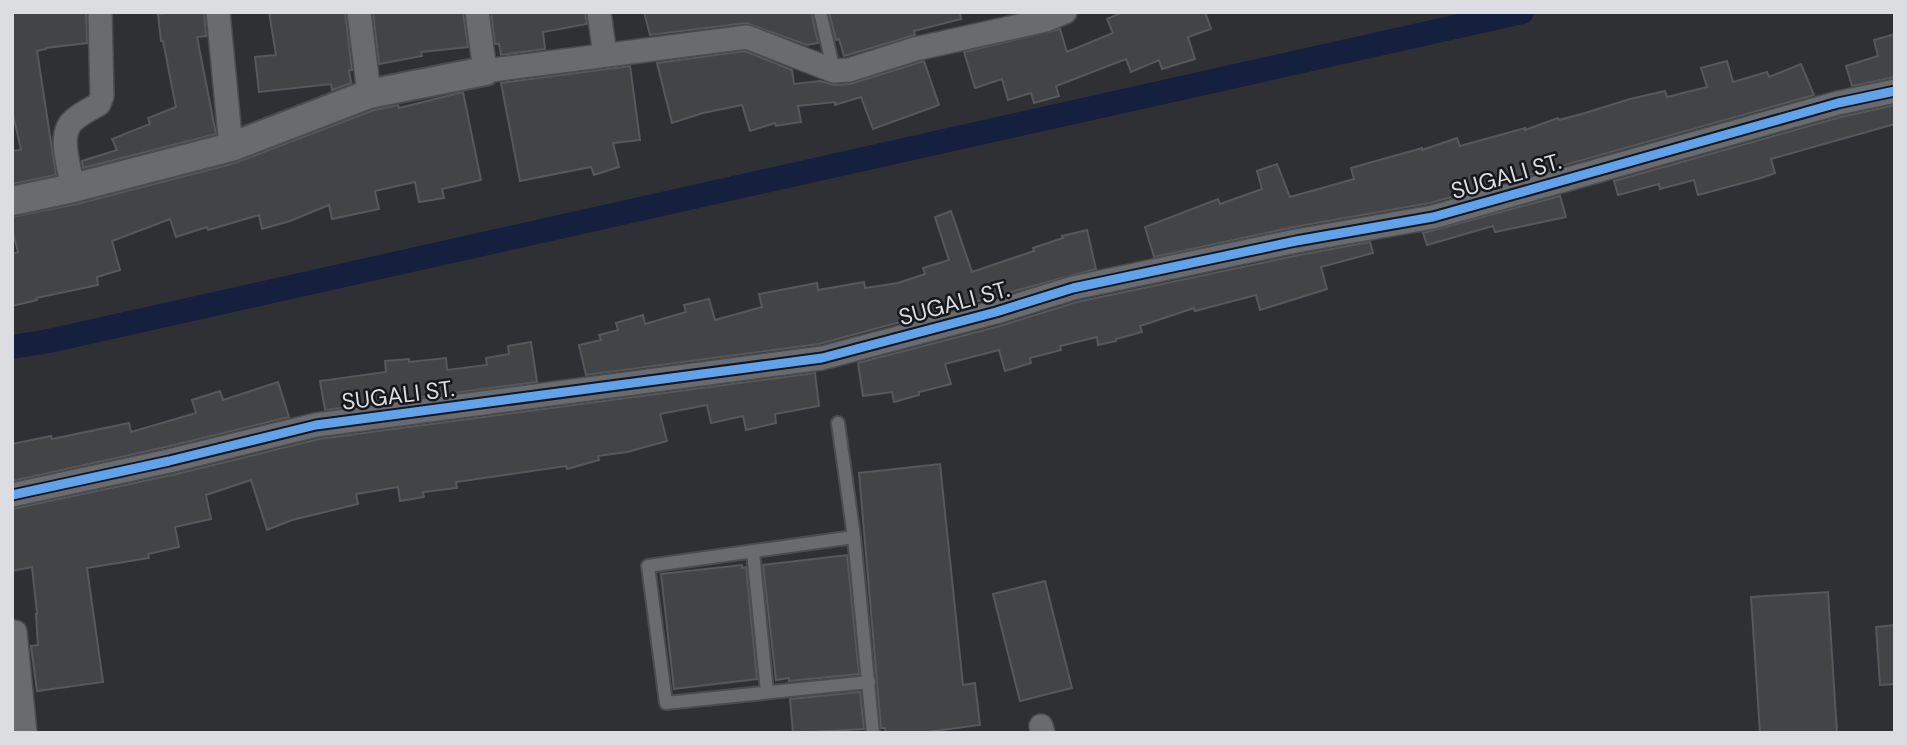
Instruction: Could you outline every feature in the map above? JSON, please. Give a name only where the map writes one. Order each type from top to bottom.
[{"type":"street","points":[[73,188],[64,135],[75,119],[99,104],[102,96],[100,12]]},
{"type":"street","points":[[218,12],[231,147]]},
{"type":"street","points":[[359,12],[369,93]]},
{"type":"street","points":[[478,12],[485,71]]},
{"type":"street","points":[[599,12],[605,55]]},
{"type":"street","points":[[12,201],[231,147],[369,93],[485,71],[747,37],[834,71],[849,70],[915,48],[1046,20],[1065,12]]},
{"type":"street","name":"SUGALI ST.","points":[[12,495],[316,425],[822,358],[996,312],[1073,288],[1296,241],[1433,217],[1838,103],[1895,91]]},
{"type":"street","points":[[15,632],[25,733]]},
{"type":"lane","points":[[820,12],[834,71]]},
{"type":"lane","points":[[838,423],[854,537],[873,733]]},
{"type":"lane","points":[[854,537],[648,566],[666,703],[869,682]]},
{"type":"lane","points":[[753,552],[767,692]]},
{"type":"building","points":[[12,12],[86,12],[87,43],[37,51],[56,175],[12,184],[12,151],[21,150],[12,110]]},
{"type":"building","points":[[204,12],[206,36],[197,37],[216,134],[83,168],[82,161],[117,150],[112,139],[150,124],[148,118],[176,107],[161,41],[158,14]]},
{"type":"building","points":[[269,12],[345,12],[351,83],[332,90],[331,84],[259,92],[255,57],[276,55]]},
{"type":"building","points":[[373,12],[463,12],[468,47],[421,52],[422,56],[379,64]]},
{"type":"building","points":[[491,12],[585,12],[587,24],[543,32],[545,49],[501,55],[499,44],[495,44]]},
{"type":"building","points":[[644,12],[811,12],[818,43],[807,45],[746,23],[650,35]]},
{"type":"building","points":[[829,12],[960,12],[961,19],[914,31],[915,35],[844,56],[839,39],[836,40]]},
{"type":"building","points":[[1123,12],[1205,12],[1211,29],[1188,37],[1195,59],[1162,69],[1159,60],[1131,72],[1126,59],[1056,86],[1059,96],[1034,103],[1031,93],[1008,100],[1002,79],[975,88],[964,52],[1060,29],[1067,52],[1113,33],[1107,19]]},
{"type":"building","points":[[1895,34],[1895,77],[1852,86],[1846,66],[1878,56],[1874,40]]},
{"type":"building","points":[[745,51],[792,70],[794,84],[820,81],[834,85],[850,84],[924,61],[939,105],[873,129],[861,97],[835,105],[835,102],[798,106],[801,122],[776,126],[775,123],[750,131],[742,105],[672,123],[657,63]]},
{"type":"building","points":[[1727,61],[1733,82],[1767,72],[1769,77],[1801,64],[1814,95],[1430,203],[1294,227],[1154,257],[1145,227],[1218,199],[1220,204],[1262,189],[1257,171],[1277,164],[1290,197],[1354,179],[1351,168],[1457,138],[1460,146],[1630,99],[1665,91],[1667,97],[1707,87],[1701,68]]},
{"type":"building","points":[[630,66],[640,140],[613,143],[619,167],[594,175],[591,167],[520,181],[501,83]]},
{"type":"building","points":[[463,92],[481,180],[442,189],[444,198],[419,202],[415,182],[375,191],[379,209],[332,219],[329,205],[262,229],[259,215],[176,237],[170,219],[112,241],[120,270],[97,277],[98,285],[12,306],[12,254],[18,252],[12,217],[77,204],[235,163],[374,110],[398,105],[399,108]]},
{"type":"building","points":[[1895,105],[1895,124],[1771,159],[1775,173],[1761,178],[1698,195],[1694,180],[1660,189],[1659,184],[1618,195],[1614,181],[1841,117]]},
{"type":"building","points":[[1560,196],[1566,217],[1495,232],[1493,226],[1427,245],[1423,233]]},
{"type":"building","points":[[951,211],[972,272],[1034,251],[1033,248],[1063,238],[1062,236],[1087,230],[1096,269],[819,344],[586,375],[579,345],[601,340],[599,335],[618,330],[616,323],[643,315],[645,324],[686,312],[684,305],[709,299],[715,320],[762,307],[759,294],[817,283],[818,290],[864,282],[865,288],[898,283],[925,274],[923,268],[949,260],[935,217]]},
{"type":"building","points":[[1370,242],[1373,253],[1321,267],[1327,289],[1260,310],[1256,295],[1195,311],[1194,308],[1140,326],[1142,332],[1116,341],[1098,345],[1097,337],[1060,346],[1061,350],[1030,358],[1031,363],[1005,371],[999,350],[945,364],[951,384],[919,392],[919,395],[894,402],[892,392],[863,396],[858,363],[1000,326],[1077,302]]},
{"type":"building","points":[[531,342],[537,382],[325,410],[320,381],[386,372],[385,361],[409,359],[409,362],[446,358],[447,370],[487,365],[486,358],[509,354],[508,346]]},
{"type":"building","points":[[815,373],[819,406],[775,414],[776,423],[746,430],[743,416],[711,423],[707,405],[660,414],[667,441],[627,452],[598,456],[599,460],[567,469],[566,466],[456,482],[457,488],[423,492],[424,497],[400,501],[398,487],[356,494],[358,504],[292,520],[267,530],[251,480],[206,495],[211,519],[175,527],[179,547],[148,554],[149,558],[87,568],[103,682],[37,691],[31,646],[38,645],[32,567],[12,571],[12,509],[172,475],[319,439]]},
{"type":"building","points":[[278,382],[289,417],[12,481],[12,444],[51,436],[52,439],[129,423],[131,432],[196,413],[192,400],[220,391],[223,400]]},
{"type":"building","points":[[940,464],[963,685],[975,683],[980,725],[919,733],[886,733],[885,728],[881,728],[859,473]]},
{"type":"building","points":[[847,555],[859,674],[776,680],[763,565]]},
{"type":"building","points":[[742,565],[742,568],[746,567],[757,679],[674,689],[661,574]]},
{"type":"building","points":[[1045,581],[1072,688],[1020,701],[993,594]]},
{"type":"building","points":[[1828,592],[1837,733],[1760,733],[1751,597]]},
{"type":"building","points":[[1895,625],[1895,684],[1880,685],[1876,627]]},
{"type":"building","points":[[860,692],[864,729],[793,733],[790,699]]},
{"type":"waterway","points":[[12,347],[49,341],[1522,12]]},
{"type":"cycle path","points":[[12,495],[316,425],[822,358],[996,312],[1073,288],[1296,241],[1433,217],[1838,103],[1895,91]]}]
